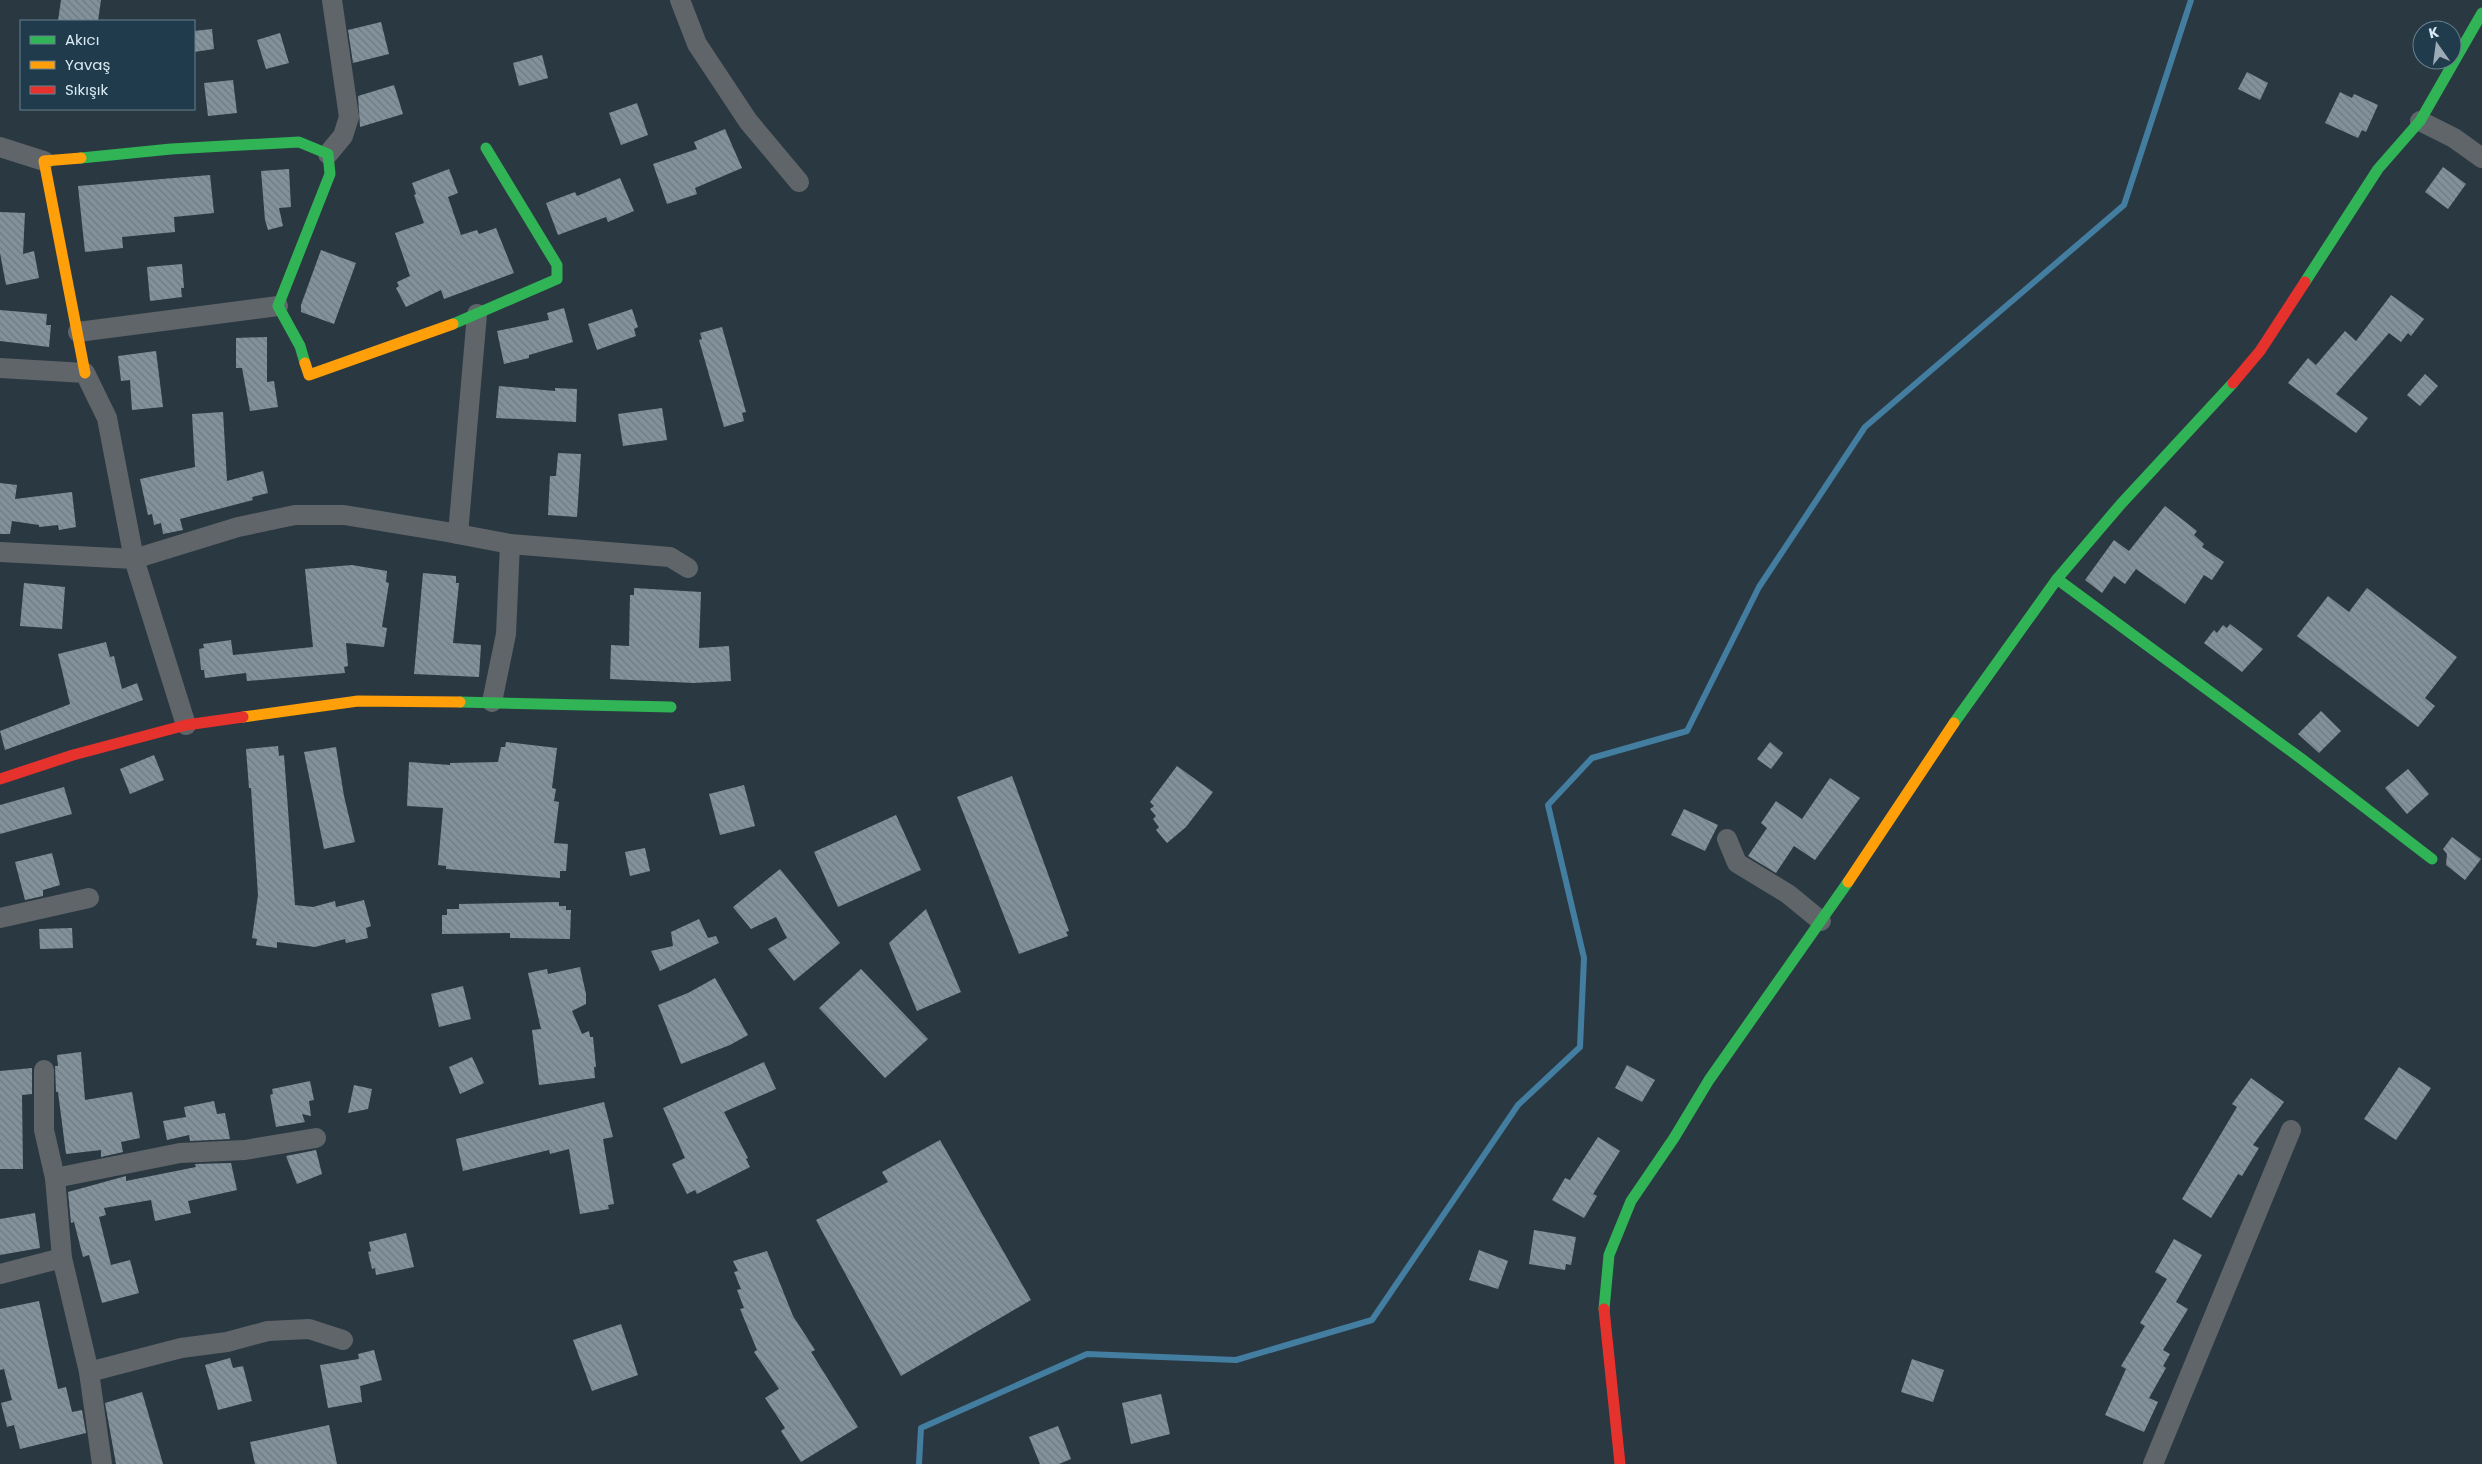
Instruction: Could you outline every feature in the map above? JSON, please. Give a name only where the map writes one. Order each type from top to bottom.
[{"type":"street","points":[[278,306],[330,174],[328,154],[343,136],[349,117],[332,0]]},
{"type":"street","points":[[680,0],[697,44],[748,121],[799,182]]},
{"type":"street","points":[[1620,1464],[1604,1316],[1609,1255],[1631,1201],[1674,1138],[1709,1080],[1821,921],[1974,693],[2057,579],[2121,504],[2195,426],[2260,351],[2378,169],[2420,121],[2482,13]]},
{"type":"street","points":[[2420,121],[2454,138],[2482,158]]},
{"type":"street","points":[[0,147],[44,161],[170,149],[299,142],[328,154]]},
{"type":"street","points":[[278,306],[300,346],[309,375],[477,314],[557,279],[557,265],[486,148]]},
{"type":"street","points":[[44,161],[85,373],[106,418],[134,559],[186,725]]},
{"type":"street","points":[[78,332],[278,306]]},
{"type":"street","points":[[458,534],[477,314]]},
{"type":"street","points":[[0,368],[85,373]]},
{"type":"street","points":[[0,552],[134,559],[238,527],[295,515],[344,516],[510,544],[670,557],[688,568]]},
{"type":"street","points":[[492,702],[506,634],[510,544]]},
{"type":"street","points":[[2057,579],[2303,760],[2432,859]]},
{"type":"street","points":[[0,779],[73,755],[186,725],[358,701],[492,702],[671,707]]},
{"type":"street","points":[[1728,839],[1737,863],[1788,894],[1821,921]]},
{"type":"street","points":[[0,918],[90,898]]},
{"type":"street","points":[[44,1070],[44,1130],[55,1178],[62,1258],[90,1372],[102,1464]]},
{"type":"street","points":[[2153,1464],[2292,1130]]},
{"type":"street","points":[[55,1178],[180,1153],[245,1150],[316,1138]]},
{"type":"street","points":[[0,1274],[62,1258]]},
{"type":"street","points":[[90,1372],[181,1348],[227,1342],[268,1332],[309,1329],[343,1340]]},
{"type":"building","points":[[61,0],[101,0],[98,20],[58,20]]},
{"type":"building","points":[[381,22],[389,54],[353,63],[348,30]]},
{"type":"building","points":[[212,29],[214,49],[195,52],[195,31]]},
{"type":"building","points":[[280,33],[289,63],[266,69],[257,40]]},
{"type":"building","points":[[542,55],[548,78],[519,86],[513,63]]},
{"type":"building","points":[[2247,72],[2268,83],[2260,100],[2238,89]]},
{"type":"building","points":[[233,80],[237,113],[208,116],[204,83]]},
{"type":"building","points":[[394,85],[403,114],[360,127],[358,96]]},
{"type":"building","points":[[2340,92],[2352,98],[2354,94],[2378,105],[2366,132],[2362,130],[2358,138],[2325,123]]},
{"type":"building","points":[[637,103],[648,135],[621,145],[609,113]]},
{"type":"building","points":[[725,129],[742,168],[695,188],[697,194],[667,204],[653,164],[697,149],[694,142]]},
{"type":"building","points":[[2443,167],[2466,184],[2448,209],[2425,192]]},
{"type":"building","points":[[289,169],[291,207],[279,208],[283,226],[268,230],[265,220],[261,171]]},
{"type":"building","points":[[449,169],[458,193],[448,197],[461,235],[477,230],[479,234],[496,228],[514,273],[444,299],[441,290],[406,307],[396,288],[399,286],[397,282],[410,276],[395,233],[424,223],[414,195],[416,194],[412,183]]},
{"type":"building","points":[[210,175],[214,213],[174,217],[175,232],[122,237],[123,248],[85,252],[78,186]]},
{"type":"building","points":[[620,178],[634,211],[608,222],[606,217],[558,235],[546,203],[575,192],[577,196]]},
{"type":"building","points":[[0,212],[25,213],[23,254],[34,251],[39,278],[6,285],[0,253]]},
{"type":"building","points":[[321,250],[356,263],[334,324],[301,312],[301,305]]},
{"type":"building","points":[[182,264],[184,288],[181,288],[182,297],[150,301],[147,267]]},
{"type":"building","points":[[2391,295],[2424,319],[2411,336],[2408,333],[2401,342],[2389,333],[2336,394],[2368,418],[2356,433],[2288,383],[2308,358],[2316,365],[2345,331],[2356,341]]},
{"type":"building","points":[[564,308],[573,342],[529,355],[529,358],[504,364],[497,331],[549,320],[547,313]]},
{"type":"building","points":[[632,309],[638,327],[634,329],[636,336],[597,350],[588,324]]},
{"type":"building","points":[[0,310],[47,314],[46,325],[51,325],[49,347],[0,341]]},
{"type":"building","points":[[722,327],[746,412],[742,413],[744,421],[724,427],[699,340],[702,339],[700,333]]},
{"type":"building","points":[[267,337],[267,382],[274,381],[278,407],[250,411],[242,368],[236,368],[236,338]]},
{"type":"building","points":[[156,351],[163,407],[132,410],[130,380],[121,381],[118,356]]},
{"type":"building","points":[[2425,374],[2438,386],[2420,406],[2407,395]]},
{"type":"building","points":[[499,386],[555,391],[555,388],[577,389],[576,422],[496,418]]},
{"type":"building","points":[[662,408],[667,440],[623,446],[618,414]]},
{"type":"building","points":[[223,412],[227,481],[263,471],[268,493],[252,497],[253,500],[180,519],[183,530],[163,534],[161,523],[154,525],[152,514],[148,515],[140,479],[195,467],[192,414]]},
{"type":"building","points":[[558,453],[581,454],[577,517],[548,515],[550,476],[556,476]]},
{"type":"building","points":[[0,483],[17,485],[15,499],[72,492],[76,527],[59,530],[58,525],[39,527],[39,525],[12,521],[10,534],[0,534]]},
{"type":"building","points":[[2165,506],[2197,531],[2194,535],[2204,544],[2202,547],[2224,562],[2212,580],[2204,575],[2185,604],[2136,569],[2125,584],[2114,576],[2102,593],[2085,580],[2114,540],[2129,551]]},
{"type":"building","points":[[352,565],[387,571],[386,582],[389,583],[382,627],[387,628],[384,647],[346,643],[348,666],[344,667],[345,673],[247,681],[246,673],[205,678],[204,670],[201,670],[199,649],[204,648],[203,644],[231,640],[233,655],[313,647],[305,569]]},
{"type":"building","points":[[423,573],[456,576],[456,583],[459,583],[453,643],[481,645],[479,677],[414,674]]},
{"type":"building","points":[[24,583],[65,587],[62,629],[20,626]]},
{"type":"building","points":[[634,588],[701,592],[699,648],[729,646],[731,681],[694,683],[610,679],[611,645],[629,646],[630,595],[634,595]]},
{"type":"building","points":[[2367,588],[2457,657],[2425,698],[2435,706],[2418,727],[2297,636],[2328,596],[2349,612]]},
{"type":"building","points":[[2230,624],[2263,649],[2242,672],[2204,643],[2214,630],[2217,633],[2223,625],[2227,628]]},
{"type":"building","points":[[106,642],[110,657],[114,656],[122,689],[137,683],[143,700],[5,750],[0,731],[70,704],[58,654]]},
{"type":"building","points":[[2321,711],[2341,731],[2319,753],[2298,734]]},
{"type":"building","points":[[506,742],[557,748],[552,788],[556,789],[554,801],[559,802],[554,843],[568,844],[566,871],[560,871],[560,878],[446,869],[446,866],[438,865],[443,808],[407,806],[409,762],[450,765],[450,763],[498,762],[501,747],[505,747]]},
{"type":"building","points":[[1770,742],[1783,753],[1771,769],[1757,759]]},
{"type":"building","points":[[278,746],[279,756],[284,755],[295,905],[313,907],[335,901],[336,907],[364,900],[371,926],[366,928],[368,938],[346,943],[345,939],[315,947],[277,942],[277,948],[256,945],[257,939],[252,938],[258,895],[251,788],[249,788],[246,749]]},
{"type":"building","points":[[336,747],[344,796],[355,842],[324,849],[304,752]]},
{"type":"building","points":[[154,755],[164,780],[130,794],[120,769]]},
{"type":"building","points":[[1177,766],[1213,792],[1186,827],[1167,843],[1156,830],[1159,827],[1153,819],[1156,816],[1150,809],[1154,806],[1150,802]]},
{"type":"building","points":[[2408,769],[2429,794],[2407,814],[2385,788]]},
{"type":"building","points":[[1012,776],[1069,931],[1066,932],[1068,936],[1019,954],[957,797]]},
{"type":"building","points":[[1830,778],[1860,798],[1815,860],[1794,846],[1776,873],[1748,856],[1767,828],[1761,823],[1776,801],[1802,819]]},
{"type":"building","points":[[744,785],[755,826],[720,835],[709,794]]},
{"type":"building","points":[[64,787],[72,814],[0,834],[0,805]]},
{"type":"building","points":[[1684,809],[1718,825],[1705,851],[1671,835]]},
{"type":"building","points":[[896,815],[921,870],[838,907],[814,852]]},
{"type":"building","points":[[2452,837],[2481,859],[2465,880],[2446,865],[2447,854],[2443,849]]},
{"type":"building","points":[[645,848],[650,871],[630,876],[625,852]]},
{"type":"building","points":[[52,853],[60,885],[43,890],[43,896],[25,900],[15,862]]},
{"type":"building","points":[[780,869],[840,943],[794,981],[768,949],[787,938],[776,917],[751,929],[733,907]]},
{"type":"building","points":[[559,902],[559,906],[566,906],[566,910],[571,910],[570,939],[510,938],[510,933],[442,934],[442,915],[447,915],[447,909],[459,909],[459,904]]},
{"type":"building","points":[[926,909],[961,992],[917,1011],[889,943]]},
{"type":"building","points":[[699,919],[708,938],[716,936],[719,943],[660,971],[651,951],[673,946],[671,932]]},
{"type":"building","points":[[72,928],[73,948],[40,949],[39,929]]},
{"type":"building","points":[[580,967],[586,994],[586,1004],[572,1011],[582,1034],[589,1031],[590,1037],[593,1037],[596,1067],[594,1067],[595,1078],[539,1085],[532,1030],[541,1029],[528,973],[547,969],[548,974]]},
{"type":"building","points":[[861,969],[928,1039],[885,1078],[819,1008]]},
{"type":"building","points":[[715,978],[748,1035],[730,1045],[681,1064],[658,1005],[688,993]]},
{"type":"building","points":[[463,986],[471,1019],[439,1027],[431,994]]},
{"type":"building","points":[[81,1052],[85,1100],[132,1092],[140,1138],[121,1142],[123,1152],[101,1157],[101,1150],[66,1154],[58,1092],[56,1092],[55,1066],[58,1066],[57,1055]]},
{"type":"building","points":[[472,1057],[484,1083],[460,1094],[449,1067]]},
{"type":"building","points":[[764,1062],[776,1089],[724,1112],[748,1158],[746,1159],[750,1167],[697,1194],[695,1190],[687,1194],[672,1164],[685,1158],[663,1108]]},
{"type":"building","points":[[1627,1065],[1655,1080],[1642,1102],[1615,1088]]},
{"type":"building","points":[[2399,1067],[2431,1088],[2396,1140],[2364,1119]]},
{"type":"building","points":[[32,1068],[32,1094],[22,1095],[23,1169],[0,1169],[0,1071]]},
{"type":"building","points":[[2251,1078],[2284,1102],[2253,1145],[2259,1148],[2242,1176],[2238,1174],[2211,1218],[2182,1199],[2237,1107],[2232,1104]]},
{"type":"building","points":[[310,1081],[314,1100],[309,1101],[311,1116],[302,1114],[305,1122],[276,1127],[270,1095],[273,1094],[272,1089]]},
{"type":"building","points":[[354,1085],[372,1089],[368,1109],[348,1113]]},
{"type":"building","points":[[214,1101],[217,1114],[225,1113],[230,1139],[190,1141],[189,1135],[167,1140],[163,1121],[186,1117],[184,1107]]},
{"type":"building","points":[[604,1102],[613,1137],[603,1139],[614,1204],[608,1205],[609,1209],[580,1214],[569,1149],[550,1154],[549,1150],[463,1171],[456,1139]]},
{"type":"building","points":[[1598,1137],[1620,1151],[1593,1194],[1597,1196],[1584,1218],[1552,1200],[1565,1178],[1570,1180]]},
{"type":"building","points":[[940,1140],[1031,1300],[901,1376],[816,1220],[888,1182],[882,1172]]},
{"type":"building","points":[[316,1150],[322,1174],[297,1184],[286,1156]]},
{"type":"building","points":[[231,1163],[237,1190],[188,1201],[191,1213],[155,1221],[151,1200],[104,1208],[106,1215],[99,1217],[111,1265],[130,1260],[139,1293],[102,1303],[89,1255],[83,1257],[74,1222],[71,1223],[68,1192],[126,1176],[126,1181],[196,1167],[195,1164]]},
{"type":"building","points":[[35,1213],[40,1248],[0,1255],[0,1219]]},
{"type":"building","points":[[1534,1230],[1576,1237],[1571,1265],[1566,1264],[1565,1270],[1529,1264]]},
{"type":"building","points":[[406,1233],[414,1267],[376,1275],[375,1268],[372,1269],[368,1252],[371,1251],[369,1242]]},
{"type":"building","points":[[2174,1239],[2202,1255],[2176,1302],[2188,1309],[2163,1350],[2170,1354],[2163,1366],[2166,1368],[2149,1398],[2158,1402],[2144,1432],[2105,1415],[2126,1369],[2121,1366],[2145,1326],[2140,1323],[2167,1279],[2155,1272]]},
{"type":"building","points":[[1479,1250],[1508,1261],[1498,1289],[1469,1280]]},
{"type":"building","points":[[767,1251],[793,1316],[815,1350],[811,1352],[858,1427],[801,1462],[781,1431],[785,1428],[765,1398],[779,1389],[754,1352],[757,1350],[740,1309],[744,1308],[737,1290],[741,1289],[734,1272],[738,1271],[733,1261]]},
{"type":"building","points":[[39,1301],[58,1389],[66,1387],[72,1412],[82,1410],[86,1433],[20,1449],[14,1425],[7,1427],[1,1403],[12,1400],[4,1369],[0,1370],[0,1309]]},
{"type":"building","points":[[621,1324],[638,1375],[592,1391],[573,1340]]},
{"type":"building","points":[[374,1350],[382,1380],[360,1386],[362,1402],[328,1408],[320,1365],[359,1359],[358,1354]]},
{"type":"building","points":[[230,1358],[233,1368],[243,1366],[252,1401],[218,1410],[205,1365]]},
{"type":"building","points":[[1912,1359],[1944,1370],[1933,1402],[1901,1392]]},
{"type":"building","points":[[142,1392],[163,1464],[116,1464],[105,1403]]},
{"type":"building","points":[[1161,1394],[1170,1434],[1131,1444],[1122,1403]]},
{"type":"building","points":[[329,1425],[337,1464],[255,1464],[250,1442]]},
{"type":"building","points":[[1058,1426],[1071,1459],[1059,1464],[1040,1464],[1029,1437]]},
{"type":"waterway","points":[[919,1464],[921,1428],[1087,1354],[1236,1360],[1372,1320],[1518,1105],[1580,1047],[1584,958],[1548,805],[1592,758],[1687,731],[1759,587],[1865,427],[2124,205],[2191,0]]},
{"type":"traffic: fast","points":[[2305,282],[2378,169],[2420,121],[2482,13]]},
{"type":"traffic: fast","points":[[81,158],[171,149],[299,142],[328,154],[330,174],[278,306],[300,346],[305,363]]},
{"type":"traffic: fast","points":[[453,324],[557,279],[557,265],[486,148]]},
{"type":"traffic: fast","points":[[1954,723],[2057,579],[2121,504],[2233,383]]},
{"type":"traffic: fast","points":[[2057,579],[2303,760],[2432,859]]},
{"type":"traffic: fast","points":[[460,702],[671,707]]},
{"type":"traffic: fast","points":[[1604,1309],[1609,1255],[1631,1201],[1674,1138],[1709,1080],[1848,882]]},
{"type":"traffic: slow","points":[[81,158],[44,161],[85,373]]},
{"type":"traffic: slow","points":[[305,363],[309,375],[453,324]]},
{"type":"traffic: slow","points":[[243,717],[358,701],[460,702]]},
{"type":"traffic: slow","points":[[1848,882],[1954,723]]},
{"type":"traffic: jam","points":[[2233,383],[2260,351],[2305,282]]},
{"type":"traffic: jam","points":[[0,779],[73,755],[186,725],[243,717]]},
{"type":"traffic: jam","points":[[1604,1309],[1620,1464]]}]
